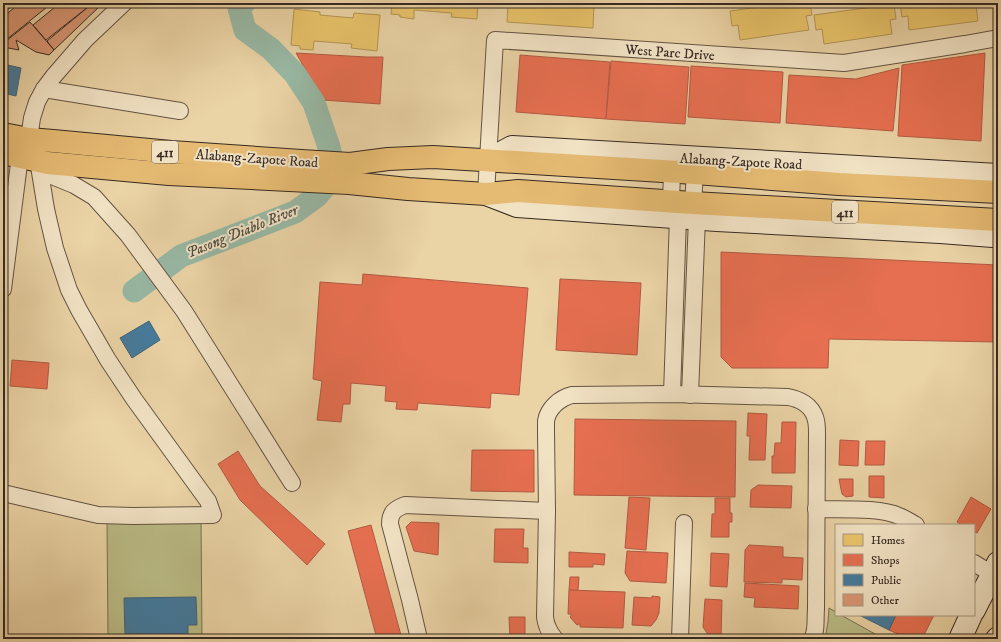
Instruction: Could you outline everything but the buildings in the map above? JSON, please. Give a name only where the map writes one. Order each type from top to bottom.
[{"type":"highway","name":"Alabang-Zapote Road","points":[[3,134],[28,154],[169,174],[300,171],[350,173],[408,189],[486,194],[518,191],[685,210],[998,220]]},
{"type":"highway","name":"Alabang-Zapote Road","points":[[28,154],[171,152],[300,171]]},
{"type":"highway","name":"Alabang-Zapote Road","points":[[350,173],[388,159],[433,157],[695,173],[839,184],[998,192]]},
{"type":"main road","name":"Alabang-Zapote Road","points":[[488,160],[512,147],[998,175]]},
{"type":"main road","name":"Alabang-Zapote Road","points":[[685,210],[769,223],[993,236],[998,234]]},
{"type":"main road","points":[[975,607],[990,569]]},
{"type":"main road","points":[[960,639],[971,616]]},
{"type":"street","points":[[3,289],[28,154],[32,118],[37,102],[53,77],[85,40],[124,3]]},
{"type":"street","name":"West Parc Drive","points":[[486,194],[495,40],[844,63],[998,38]]},
{"type":"street","points":[[44,89],[180,111]]},
{"type":"street","points":[[28,154],[47,174],[74,185],[94,197],[128,235],[184,311],[292,483]]},
{"type":"street","points":[[3,493],[98,515],[213,515],[208,501],[134,399],[108,360],[79,310],[69,290],[54,248],[46,209],[28,154]]},
{"type":"street","points":[[672,172],[685,210],[690,395]]},
{"type":"street","points":[[672,394],[685,210],[695,173]]},
{"type":"street","points":[[555,639],[550,634],[546,625],[545,617],[547,510],[546,421],[555,405],[566,397],[580,394],[672,394],[788,397],[801,401],[812,411],[816,424],[816,609],[815,630],[812,639]]},
{"type":"street","points":[[419,639],[390,524],[390,517],[393,512],[405,505],[547,510]]},
{"type":"street","points":[[816,509],[890,513],[914,524]]},
{"type":"street","points":[[680,639],[684,523]]},
{"type":"green space","points":[[201,519],[202,639],[108,639],[107,521]]},
{"type":"green space","points":[[829,608],[835,611],[835,616],[843,616],[884,639],[825,639]]},
{"type":"waterway","name":"Pasong Diablo River","points":[[134,291],[181,256],[295,212],[317,196],[335,174],[329,147],[314,103],[295,74],[271,49],[245,30],[239,8],[244,3]]}]
